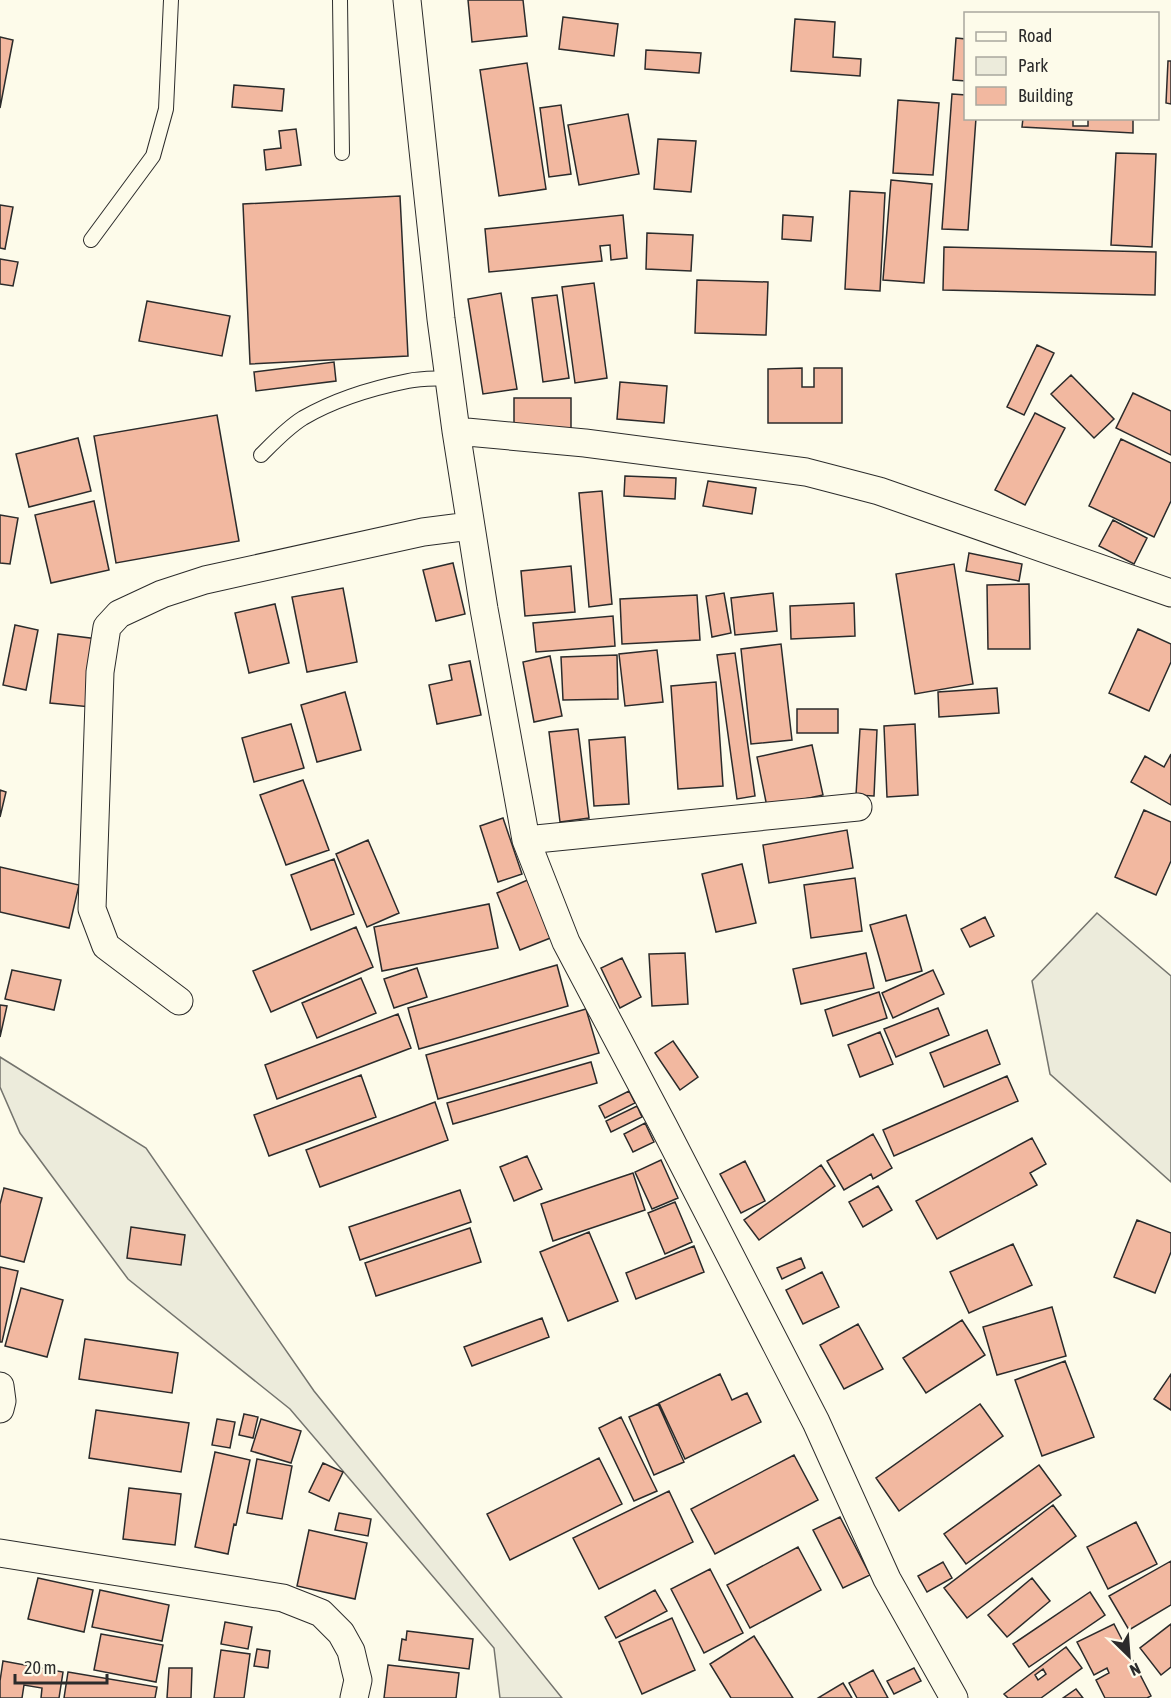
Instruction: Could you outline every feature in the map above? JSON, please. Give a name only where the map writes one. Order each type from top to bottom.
[{"type":"street","points":[[407,0],[441,320],[456,430],[470,526],[526,840],[566,942],[816,1422],[887,1579],[954,1698]]},
{"type":"street","points":[[456,430],[585,443],[806,472],[879,491],[1171,593]]},
{"type":"street","points":[[179,1001],[106,946],[92,909],[100,672],[107,627],[119,614],[162,594],[205,580],[423,531],[470,526]]},
{"type":"street","points":[[526,840],[858,807]]},
{"type":"street","points":[[0,1386],[2,1401],[0,1409]]},
{"type":"street","points":[[0,1553],[283,1598],[321,1613],[340,1633],[351,1651],[358,1680],[354,1698]]},
{"type":"lane","points":[[91,240],[153,156],[166,109],[171,0]]},
{"type":"lane","points":[[340,0],[342,153]]},
{"type":"lane","points":[[261,455],[287,430],[324,407],[358,394],[410,380],[450,378]]},
{"type":"green space","points":[[1097,913],[1171,976],[1171,1182],[1050,1074],[1032,981]]},
{"type":"green space","points":[[0,1057],[146,1148],[314,1391],[562,1698],[500,1698],[494,1648],[290,1409],[128,1279],[20,1133],[0,1087]]},
{"type":"building","points":[[468,0],[523,0],[527,36],[472,42]]},
{"type":"building","points":[[563,17],[618,24],[614,56],[559,49]]},
{"type":"building","points":[[795,19],[835,22],[833,57],[861,59],[860,76],[791,71]]},
{"type":"building","points":[[0,37],[13,40],[0,108]]},
{"type":"building","points":[[956,38],[964,39],[964,81],[953,80]]},
{"type":"building","points":[[646,50],[701,53],[699,73],[645,69]]},
{"type":"building","points":[[1168,61],[1171,61],[1171,104],[1166,103]]},
{"type":"building","points":[[527,63],[546,189],[499,196],[480,70]]},
{"type":"building","points":[[234,85],[284,89],[282,111],[232,107]]},
{"type":"building","points":[[952,94],[964,95],[964,120],[976,120],[968,230],[942,229]]},
{"type":"building","points":[[898,100],[939,103],[933,175],[893,173]]},
{"type":"building","points":[[561,105],[571,174],[549,177],[540,108]]},
{"type":"building","points":[[628,114],[639,174],[579,185],[568,125]]},
{"type":"building","points":[[1023,120],[1073,120],[1073,126],[1088,126],[1088,120],[1133,120],[1133,133],[1022,127]]},
{"type":"building","points":[[296,129],[301,165],[266,170],[264,150],[281,148],[279,131]]},
{"type":"building","points":[[658,139],[696,141],[691,192],[654,189]]},
{"type":"building","points":[[1116,153],[1156,154],[1152,247],[1111,245]]},
{"type":"building","points":[[891,180],[932,184],[924,283],[883,280]]},
{"type":"building","points":[[850,191],[885,193],[880,291],[845,289]]},
{"type":"building","points":[[400,196],[408,356],[250,364],[243,204]]},
{"type":"building","points":[[0,205],[13,207],[5,249],[0,248]]},
{"type":"building","points":[[623,215],[627,258],[611,260],[610,245],[600,246],[602,261],[489,272],[485,229]]},
{"type":"building","points":[[783,215],[813,217],[811,241],[782,239]]},
{"type":"building","points":[[647,233],[693,235],[691,271],[646,269]]},
{"type":"building","points":[[944,247],[1156,252],[1155,295],[943,290]]},
{"type":"building","points":[[0,259],[18,262],[13,286],[0,284]]},
{"type":"building","points":[[697,280],[768,282],[766,335],[695,333]]},
{"type":"building","points":[[594,283],[607,378],[575,383],[562,287]]},
{"type":"building","points":[[501,293],[517,389],[483,394],[468,299]]},
{"type":"building","points":[[557,295],[569,378],[543,382],[532,298]]},
{"type":"building","points":[[147,301],[230,316],[222,356],[139,341]]},
{"type":"building","points":[[1037,345],[1054,353],[1024,415],[1007,407]]},
{"type":"building","points":[[334,362],[336,381],[256,391],[254,372]]},
{"type":"building","points":[[802,368],[802,387],[814,387],[814,368],[842,368],[842,423],[768,423],[768,369]]},
{"type":"building","points":[[1071,375],[1114,419],[1094,438],[1051,394]]},
{"type":"building","points":[[620,382],[667,386],[664,423],[617,419]]},
{"type":"building","points":[[1133,393],[1171,411],[1171,455],[1116,428]]},
{"type":"building","points":[[514,398],[571,398],[571,430],[514,429]]},
{"type":"building","points":[[1035,413],[1065,428],[1025,505],[995,490]]},
{"type":"building","points":[[217,415],[239,541],[116,563],[94,436]]},
{"type":"building","points":[[78,438],[91,491],[29,507],[16,454]]},
{"type":"building","points":[[1121,439],[1171,463],[1171,501],[1154,537],[1089,506]]},
{"type":"building","points":[[625,476],[676,478],[675,499],[624,496]]},
{"type":"building","points":[[708,481],[756,488],[752,514],[703,506]]},
{"type":"building","points":[[602,491],[612,604],[589,607],[579,493]]},
{"type":"building","points":[[94,501],[109,570],[51,583],[35,515]]},
{"type":"building","points":[[0,515],[18,518],[10,564],[0,563]]},
{"type":"building","points":[[1113,520],[1147,538],[1134,564],[1099,546]]},
{"type":"building","points":[[969,553],[1022,564],[1019,581],[966,571]]},
{"type":"building","points":[[453,563],[465,614],[436,621],[423,570]]},
{"type":"building","points":[[954,564],[973,684],[915,694],[896,574]]},
{"type":"building","points":[[571,566],[575,612],[525,616],[521,571]]},
{"type":"building","points":[[1029,584],[1030,649],[988,649],[987,585]]},
{"type":"building","points":[[343,588],[357,662],[307,672],[292,597]]},
{"type":"building","points":[[724,593],[731,633],[712,637],[706,596]]},
{"type":"building","points":[[773,593],[777,631],[735,635],[731,598]]},
{"type":"building","points":[[697,595],[700,640],[622,644],[620,599]]},
{"type":"building","points":[[854,603],[855,636],[791,639],[790,606]]},
{"type":"building","points":[[275,604],[289,663],[249,673],[235,613]]},
{"type":"building","points":[[613,616],[615,646],[536,652],[533,623]]},
{"type":"building","points":[[15,625],[38,630],[26,690],[3,685]]},
{"type":"building","points":[[1138,629],[1171,644],[1171,662],[1149,711],[1109,693]]},
{"type":"building","points":[[58,634],[98,639],[91,707],[50,703]]},
{"type":"building","points":[[781,644],[792,740],[751,744],[741,649]]},
{"type":"building","points":[[657,650],[663,702],[625,706],[619,654]]},
{"type":"building","points":[[735,653],[755,796],[737,799],[717,655]]},
{"type":"building","points":[[617,655],[618,699],[563,700],[561,657]]},
{"type":"building","points":[[550,656],[562,716],[534,722],[523,662]]},
{"type":"building","points":[[470,661],[481,715],[437,724],[429,685],[452,680],[449,665]]},
{"type":"building","points":[[716,682],[723,786],[678,789],[671,686]]},
{"type":"building","points":[[997,688],[999,713],[939,717],[938,692]]},
{"type":"building","points":[[345,692],[361,750],[317,762],[301,705]]},
{"type":"building","points":[[797,709],[838,709],[838,733],[797,733]]},
{"type":"building","points":[[291,724],[304,768],[254,782],[242,738]]},
{"type":"building","points":[[915,724],[918,795],[887,797],[884,726]]},
{"type":"building","points":[[578,729],[589,818],[560,822],[549,732]]},
{"type":"building","points":[[860,729],[877,730],[874,796],[856,795]]},
{"type":"building","points":[[625,737],[629,804],[594,806],[589,740]]},
{"type":"building","points":[[812,745],[823,795],[767,807],[757,757]]},
{"type":"building","points":[[1171,754],[1171,805],[1131,782],[1145,756],[1164,767]]},
{"type":"building","points":[[303,780],[329,850],[286,865],[260,795]]},
{"type":"building","points":[[0,790],[6,792],[0,817]]},
{"type":"building","points":[[1144,810],[1171,822],[1171,861],[1156,895],[1115,877]]},
{"type":"building","points":[[503,818],[522,874],[498,882],[480,826]]},
{"type":"building","points":[[847,830],[853,868],[769,883],[763,845]]},
{"type":"building","points":[[368,840],[399,913],[367,927],[336,854]]},
{"type":"building","points":[[334,859],[354,914],[311,930],[291,875]]},
{"type":"building","points":[[742,864],[756,923],[716,932],[702,874]]},
{"type":"building","points":[[0,867],[79,885],[69,928],[0,912]]},
{"type":"building","points":[[855,878],[862,931],[811,938],[804,885]]},
{"type":"building","points":[[530,879],[553,937],[520,950],[497,893]]},
{"type":"building","points":[[489,904],[498,948],[382,971],[374,927]]},
{"type":"building","points":[[906,915],[922,971],[886,981],[870,925]]},
{"type":"building","points":[[985,917],[994,936],[970,947],[961,929]]},
{"type":"building","points":[[356,927],[373,967],[271,1012],[253,971]]},
{"type":"building","points":[[685,953],[688,1004],[652,1006],[649,954]]},
{"type":"building","points":[[866,953],[874,988],[801,1004],[793,969]]},
{"type":"building","points":[[622,958],[641,997],[620,1008],[601,968]]},
{"type":"building","points":[[557,965],[568,1006],[419,1049],[408,1008]]},
{"type":"building","points":[[417,968],[427,997],[394,1008],[384,979]]},
{"type":"building","points":[[12,970],[61,980],[54,1010],[5,999]]},
{"type":"building","points":[[933,970],[944,994],[893,1018],[882,993]]},
{"type":"building","points":[[361,978],[376,1013],[317,1038],[302,1003]]},
{"type":"building","points":[[879,992],[887,1018],[833,1036],[825,1010]]},
{"type":"building","points":[[0,1005],[7,1006],[0,1037]]},
{"type":"building","points":[[938,1008],[949,1035],[896,1057],[884,1029]]},
{"type":"building","points":[[586,1009],[599,1053],[438,1099],[426,1055]]},
{"type":"building","points":[[398,1014],[411,1048],[277,1099],[265,1065]]},
{"type":"building","points":[[987,1030],[1000,1064],[944,1087],[930,1053]]},
{"type":"building","points":[[880,1032],[893,1064],[860,1077],[848,1045]]},
{"type":"building","points":[[673,1041],[698,1077],[680,1090],[655,1053]]},
{"type":"building","points":[[591,1062],[597,1083],[453,1124],[447,1103]]},
{"type":"building","points":[[361,1075],[376,1117],[269,1156],[254,1115]]},
{"type":"building","points":[[1007,1076],[1018,1101],[894,1156],[883,1130]]},
{"type":"building","points":[[629,1091],[635,1103],[605,1118],[599,1106]]},
{"type":"building","points":[[435,1102],[448,1140],[320,1187],[306,1150]]},
{"type":"building","points":[[637,1106],[642,1117],[611,1132],[606,1121]]},
{"type":"building","points":[[645,1123],[654,1142],[633,1152],[624,1134]]},
{"type":"building","points":[[873,1134],[892,1168],[873,1179],[871,1174],[844,1190],[827,1161]]},
{"type":"building","points":[[1032,1138],[1046,1164],[1030,1173],[1037,1185],[937,1239],[916,1201]]},
{"type":"building","points":[[527,1156],[542,1189],[514,1201],[500,1167]]},
{"type":"building","points":[[661,1160],[678,1198],[652,1209],[635,1172]]},
{"type":"building","points":[[745,1161],[765,1201],[741,1213],[720,1174]]},
{"type":"building","points":[[821,1165],[835,1186],[759,1240],[744,1220]]},
{"type":"building","points":[[633,1173],[645,1210],[553,1241],[541,1204]]},
{"type":"building","points":[[878,1186],[892,1210],[863,1227],[849,1202]]},
{"type":"building","points":[[4,1188],[42,1198],[24,1262],[0,1256],[0,1204]]},
{"type":"building","points":[[460,1190],[471,1222],[360,1260],[349,1227]]},
{"type":"building","points":[[675,1202],[692,1242],[665,1254],[648,1213]]},
{"type":"building","points":[[1137,1220],[1171,1233],[1171,1252],[1155,1293],[1114,1277]]},
{"type":"building","points":[[131,1227],[185,1235],[181,1265],[127,1258]]},
{"type":"building","points":[[470,1228],[481,1262],[376,1296],[365,1263]]},
{"type":"building","points":[[589,1232],[618,1301],[568,1321],[540,1252]]},
{"type":"building","points":[[1013,1244],[1032,1285],[969,1313],[950,1272]]},
{"type":"building","points":[[694,1246],[704,1272],[636,1299],[626,1273]]},
{"type":"building","points":[[801,1258],[805,1268],[782,1279],[777,1268]]},
{"type":"building","points":[[0,1267],[18,1271],[2,1342],[0,1342]]},
{"type":"building","points":[[822,1272],[839,1307],[803,1324],[786,1290]]},
{"type":"building","points":[[21,1288],[63,1300],[47,1357],[5,1346]]},
{"type":"building","points":[[1052,1307],[1066,1356],[997,1375],[983,1327]]},
{"type":"building","points":[[542,1318],[549,1337],[472,1366],[464,1347]]},
{"type":"building","points":[[962,1320],[985,1355],[926,1393],[903,1358]]},
{"type":"building","points":[[858,1324],[883,1369],[844,1389],[820,1345]]},
{"type":"building","points":[[85,1339],[178,1353],[172,1393],[79,1379]]},
{"type":"building","points":[[1065,1361],[1094,1437],[1042,1456],[1015,1380]]},
{"type":"building","points":[[720,1374],[732,1400],[747,1393],[761,1422],[685,1459],[659,1403]]},
{"type":"building","points":[[1171,1374],[1171,1410],[1154,1399]]},
{"type":"building","points":[[658,1404],[684,1462],[654,1475],[629,1417]]},
{"type":"building","points":[[980,1404],[1003,1436],[899,1511],[876,1478]]},
{"type":"building","points":[[96,1410],[189,1423],[181,1472],[89,1458]]},
{"type":"building","points":[[244,1414],[258,1417],[253,1438],[239,1435]]},
{"type":"building","points":[[621,1417],[657,1491],[634,1501],[599,1428]]},
{"type":"building","points":[[217,1419],[235,1422],[230,1448],[212,1445]]},
{"type":"building","points":[[261,1419],[301,1431],[291,1463],[251,1451]]},
{"type":"building","points":[[215,1452],[250,1460],[228,1554],[195,1547]]},
{"type":"building","points":[[794,1455],[818,1500],[715,1554],[691,1509]]},
{"type":"building","points":[[599,1458],[622,1504],[510,1560],[487,1514]]},
{"type":"building","points":[[257,1459],[292,1466],[282,1519],[247,1513]]},
{"type":"building","points":[[323,1463],[343,1472],[329,1501],[309,1492]]},
{"type":"building","points":[[1039,1465],[1061,1495],[966,1564],[944,1534]]},
{"type":"building","points":[[129,1488],[181,1494],[175,1545],[123,1539]]},
{"type":"building","points":[[669,1491],[693,1542],[599,1589],[573,1538]]},
{"type":"building","points":[[1053,1505],[1076,1536],[967,1618],[944,1588]]},
{"type":"building","points":[[339,1513],[371,1519],[368,1536],[335,1530]]},
{"type":"building","points":[[840,1517],[870,1575],[843,1588],[813,1530]]},
{"type":"building","points":[[1136,1522],[1157,1564],[1108,1589],[1087,1547]]},
{"type":"building","points":[[309,1530],[367,1543],[355,1599],[297,1586]]},
{"type":"building","points":[[798,1547],[821,1590],[750,1628],[727,1585]]},
{"type":"building","points":[[1171,1561],[1171,1605],[1129,1630],[1109,1596]]},
{"type":"building","points":[[943,1562],[952,1578],[927,1592],[918,1576]]},
{"type":"building","points":[[710,1569],[743,1633],[704,1653],[671,1589]]},
{"type":"building","points":[[38,1578],[93,1590],[84,1632],[28,1619]]},
{"type":"building","points":[[1032,1578],[1050,1601],[1007,1637],[988,1615]]},
{"type":"building","points":[[100,1590],[169,1605],[162,1641],[92,1627]]},
{"type":"building","points":[[655,1590],[667,1611],[616,1638],[605,1617]]},
{"type":"building","points":[[1090,1592],[1105,1615],[1029,1667],[1013,1644]]},
{"type":"building","points":[[672,1618],[695,1670],[642,1694],[619,1642]]},
{"type":"building","points":[[225,1622],[252,1627],[248,1649],[221,1644]]},
{"type":"building","points":[[1114,1624],[1151,1696],[1147,1698],[1105,1698],[1096,1680],[1109,1673],[1107,1668],[1094,1675],[1077,1642]]},
{"type":"building","points":[[1171,1624],[1171,1667],[1161,1675],[1140,1648]]},
{"type":"building","points":[[407,1631],[473,1639],[469,1669],[399,1660],[402,1639],[406,1640]]},
{"type":"building","points":[[101,1634],[163,1645],[156,1682],[94,1670]]},
{"type":"building","points":[[754,1636],[793,1698],[731,1698],[710,1664]]},
{"type":"building","points":[[1066,1647],[1082,1668],[1041,1698],[1008,1698],[1004,1694]],"holes":[[[1043,1669],[1046,1674],[1038,1680],[1035,1675]]]},
{"type":"building","points":[[257,1649],[270,1651],[268,1668],[254,1666]]},
{"type":"building","points":[[221,1650],[250,1654],[244,1698],[214,1698]]},
{"type":"building","points":[[3,1661],[63,1672],[59,1698],[41,1698],[42,1688],[24,1685],[22,1698],[0,1698]]},
{"type":"building","points":[[388,1665],[459,1673],[456,1698],[384,1698]]},
{"type":"building","points":[[169,1668],[192,1668],[191,1698],[167,1698]]},
{"type":"building","points":[[914,1668],[921,1681],[894,1694],[887,1681]]},
{"type":"building","points":[[873,1670],[888,1698],[857,1698],[849,1683]]},
{"type":"building","points":[[68,1672],[157,1687],[155,1698],[64,1698]]},
{"type":"building","points":[[843,1683],[852,1698],[818,1698]]},
{"type":"building","points":[[1076,1689],[1083,1698],[1063,1698]]}]
